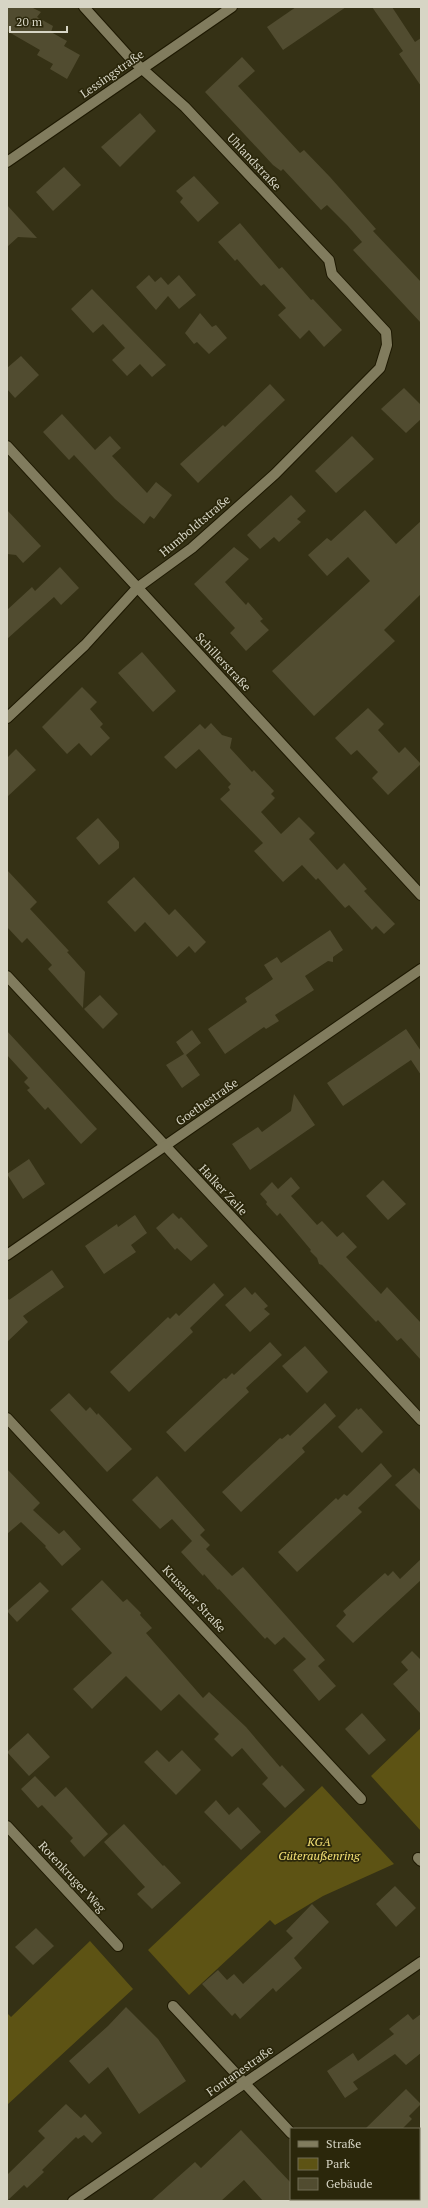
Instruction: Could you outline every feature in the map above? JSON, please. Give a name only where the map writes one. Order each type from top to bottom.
[{"type":"street","name":"Uhlandstraße","points":[[84,7],[142,70],[185,107],[328,260],[332,274],[386,332],[387,345]]},
{"type":"street","name":"Lessingstraße","points":[[7,162],[232,7]]},
{"type":"street","name":"Humboldtstraße","points":[[7,718],[85,645],[137,588],[192,548],[275,474],[380,368],[387,345]]},
{"type":"street","name":"Schillerstraße","points":[[7,446],[421,895]]},
{"type":"street","name":"Goethestraße","points":[[7,1255],[421,969]]},
{"type":"street","name":"Halker Zeile","points":[[7,976],[421,1420]]},
{"type":"street","name":"Krusauer Straße","points":[[7,1418],[361,1798]]},
{"type":"street","name":"Rotenkruger Weg","points":[[7,1826],[118,1946]]},
{"type":"street","name":"Fontanestraße","points":[[73,2201],[421,1962]]},
{"type":"street","points":[[172,2006],[290,2132]]},
{"type":"green space","points":[[421,1728],[421,1831],[371,1776]]},
{"type":"green space","name":"KGA Güteraußenring","points":[[322,1786],[394,1864],[323,1896],[275,1925],[270,1920],[189,1995],[148,1950]]},
{"type":"green space","points":[[90,1941],[133,1989],[7,2105],[7,2013],[11,2017]]},
{"type":"building","points":[[7,7],[31,7],[41,12],[37,17],[53,26],[51,32],[67,41],[64,46],[80,55],[67,79],[50,69],[53,64],[37,55],[40,50],[7,31]]},
{"type":"building","points":[[296,7],[346,7],[283,50],[267,27]]},
{"type":"building","points":[[372,7],[392,7],[415,42],[421,38],[421,86],[399,54],[403,51]]},
{"type":"building","points":[[242,57],[255,71],[238,86],[300,153],[304,150],[330,177],[376,229],[373,231],[421,282],[421,323],[353,250],[362,242],[347,225],[327,205],[321,210],[283,169],[281,171],[273,165],[205,92]]},
{"type":"building","points":[[140,113],[156,131],[120,167],[101,147]]},
{"type":"building","points":[[64,167],[81,185],[53,211],[36,192]]},
{"type":"building","points":[[194,176],[219,203],[198,222],[180,202],[183,198],[176,191]]},
{"type":"building","points":[[7,205],[37,238],[18,237],[7,247]]},
{"type":"building","points":[[240,223],[279,269],[282,267],[311,300],[313,299],[342,330],[324,347],[309,330],[300,339],[278,315],[286,308],[264,284],[261,286],[237,259],[235,261],[218,242]]},
{"type":"building","points":[[149,275],[155,282],[161,277],[168,285],[179,275],[196,295],[179,309],[168,296],[156,310],[136,287]]},
{"type":"building","points":[[92,289],[166,365],[152,377],[140,364],[127,376],[112,360],[125,348],[103,324],[93,333],[71,309]]},
{"type":"building","points":[[200,313],[212,327],[216,325],[227,338],[209,354],[197,342],[194,344],[185,333]]},
{"type":"building","points":[[21,356],[39,375],[15,398],[7,389],[7,368]]},
{"type":"building","points":[[270,384],[285,400],[198,483],[180,464],[223,425],[225,427]]},
{"type":"building","points":[[404,388],[421,405],[421,419],[406,433],[381,409]]},
{"type":"building","points":[[62,414],[95,450],[110,436],[121,448],[112,456],[147,493],[156,482],[172,495],[154,519],[150,516],[144,524],[115,499],[74,455],[69,460],[43,432]]},
{"type":"building","points":[[352,436],[374,459],[336,493],[315,471]]},
{"type":"building","points":[[291,495],[306,511],[297,519],[301,522],[279,542],[274,537],[260,549],[247,535]]},
{"type":"building","points":[[7,510],[41,546],[23,563],[16,555],[7,554]]},
{"type":"building","points":[[365,510],[396,544],[421,521],[421,594],[384,630],[395,641],[314,716],[272,671],[370,581],[348,557],[327,576],[308,555],[327,538],[331,541]]},
{"type":"building","points":[[234,547],[249,559],[225,582],[246,605],[248,602],[263,619],[260,621],[269,630],[246,651],[230,633],[235,628],[194,584]]},
{"type":"building","points":[[60,567],[79,588],[61,605],[54,597],[7,639],[7,610],[32,587],[35,591]]},
{"type":"building","points":[[142,652],[176,691],[153,712],[118,673]]},
{"type":"building","points":[[82,687],[97,702],[90,709],[103,724],[100,727],[110,738],[91,756],[79,743],[67,754],[42,727]]},
{"type":"building","points":[[368,708],[384,724],[378,730],[399,753],[405,747],[421,764],[388,795],[372,778],[378,772],[357,750],[351,755],[335,738]]},
{"type":"building","points":[[211,723],[222,735],[232,738],[230,748],[252,772],[254,770],[274,791],[271,794],[275,798],[261,812],[281,834],[299,817],[315,833],[309,839],[337,870],[344,863],[367,889],[364,891],[395,924],[384,934],[376,926],[372,930],[349,905],[345,908],[318,878],[316,880],[302,865],[283,882],[254,851],[263,843],[220,799],[230,790],[228,787],[231,784],[199,749],[176,769],[164,757],[200,724],[205,729]]},
{"type":"building","points":[[16,749],[36,770],[7,797],[7,758]]},
{"type":"building","points":[[98,818],[119,842],[119,848],[99,865],[76,838]]},
{"type":"building","points":[[7,870],[37,902],[30,909],[69,951],[67,952],[85,972],[83,1008],[48,969],[52,965],[27,938],[22,943],[7,927]]},
{"type":"building","points":[[134,877],[169,915],[175,909],[206,942],[195,953],[189,946],[177,957],[145,922],[135,932],[107,902]]},
{"type":"building","points":[[330,930],[343,950],[333,957],[333,962],[328,961],[305,976],[314,990],[275,1015],[279,1021],[266,1029],[264,1027],[225,1054],[208,1029],[247,1002],[245,998],[273,979],[264,965],[277,957],[281,963]]},
{"type":"building","points":[[100,995],[118,1014],[103,1029],[84,1009]]},
{"type":"building","points":[[406,1029],[421,1051],[421,1075],[411,1060],[343,1106],[327,1083]]},
{"type":"building","points":[[192,1030],[201,1043],[186,1055],[200,1075],[182,1088],[166,1065],[184,1054],[176,1042]]},
{"type":"building","points":[[7,1031],[97,1129],[81,1144],[48,1107],[45,1110],[27,1090],[30,1088],[24,1082],[28,1078],[7,1055]]},
{"type":"building","points":[[294,1094],[315,1125],[250,1170],[232,1144],[258,1127],[262,1132],[291,1111]]},
{"type":"building","points":[[29,1159],[45,1184],[23,1199],[7,1174]]},
{"type":"building","points":[[291,1177],[300,1188],[291,1196],[317,1225],[322,1221],[337,1237],[343,1232],[357,1247],[346,1257],[381,1294],[387,1287],[421,1323],[421,1360],[401,1338],[397,1341],[378,1320],[376,1322],[322,1265],[319,1264],[317,1258],[310,1251],[311,1250],[280,1213],[277,1216],[266,1204],[267,1202],[260,1194],[272,1182],[278,1189]]},
{"type":"building","points":[[383,1180],[406,1204],[388,1220],[366,1196]]},
{"type":"building","points":[[173,1213],[179,1219],[181,1217],[208,1246],[191,1261],[177,1248],[175,1250],[156,1228]]},
{"type":"building","points":[[135,1215],[147,1233],[131,1245],[136,1252],[104,1274],[85,1246],[117,1224],[118,1227]]},
{"type":"building","points":[[52,1270],[64,1287],[23,1316],[28,1322],[7,1342],[7,1297],[9,1300]]},
{"type":"building","points":[[214,1283],[224,1295],[190,1328],[193,1332],[129,1392],[110,1372],[168,1317],[170,1319],[176,1313],[179,1316]]},
{"type":"building","points":[[245,1287],[252,1295],[255,1292],[268,1306],[264,1309],[270,1314],[250,1332],[225,1305]]},
{"type":"building","points":[[270,1342],[282,1355],[246,1388],[249,1392],[185,1452],[166,1432],[224,1378],[226,1379],[232,1373],[234,1375]]},
{"type":"building","points":[[305,1346],[328,1372],[307,1393],[282,1366]]},
{"type":"building","points":[[69,1393],[86,1411],[90,1407],[97,1415],[98,1413],[132,1449],[107,1472],[50,1410]]},
{"type":"building","points":[[325,1403],[336,1416],[302,1448],[305,1452],[241,1512],[222,1492],[280,1438],[282,1439],[288,1434],[290,1436]]},
{"type":"building","points":[[357,1408],[358,1410],[361,1408],[383,1432],[362,1453],[338,1427]]},
{"type":"building","points":[[381,1463],[392,1476],[358,1508],[362,1512],[297,1572],[278,1552],[336,1498],[338,1500],[344,1494],[347,1496]]},
{"type":"building","points":[[414,1468],[421,1475],[421,1511],[395,1485]]},
{"type":"building","points":[[7,1469],[40,1503],[33,1510],[59,1534],[64,1530],[81,1549],[62,1566],[45,1547],[46,1546],[21,1522],[7,1534]]},
{"type":"building","points":[[157,1476],[205,1530],[200,1535],[210,1545],[206,1549],[232,1576],[243,1567],[325,1660],[318,1666],[336,1686],[319,1701],[293,1670],[306,1659],[284,1637],[275,1645],[267,1637],[265,1639],[219,1589],[218,1590],[204,1574],[203,1576],[181,1552],[192,1541],[172,1519],[160,1529],[132,1500]]},
{"type":"building","points":[[421,1559],[421,1580],[353,1643],[336,1626],[346,1615],[343,1611],[385,1573],[388,1576],[393,1571],[400,1579]]},
{"type":"building","points":[[102,1580],[123,1602],[127,1599],[141,1613],[140,1615],[152,1628],[146,1633],[203,1698],[209,1692],[246,1727],[280,1767],[282,1765],[305,1790],[285,1808],[262,1784],[268,1778],[242,1748],[232,1757],[214,1739],[219,1734],[179,1694],[161,1711],[126,1676],[92,1709],[73,1689],[112,1653],[71,1609]]},
{"type":"building","points":[[40,1582],[49,1591],[17,1622],[7,1611]]},
{"type":"building","points":[[412,1651],[420,1659],[421,1658],[421,1714],[393,1684],[408,1670],[401,1662]]},
{"type":"building","points":[[362,1713],[386,1740],[369,1755],[345,1729]]},
{"type":"building","points":[[28,1733],[50,1757],[29,1776],[7,1752]]},
{"type":"building","points":[[157,1750],[169,1762],[182,1750],[201,1770],[176,1795],[144,1762]]},
{"type":"building","points":[[35,1776],[55,1797],[66,1787],[108,1834],[84,1857],[70,1841],[73,1838],[42,1805],[38,1808],[21,1789]]},
{"type":"building","points":[[216,1800],[229,1815],[238,1807],[261,1832],[241,1850],[204,1812]]},
{"type":"building","points":[[124,1824],[181,1883],[152,1909],[137,1894],[145,1887],[104,1842]]},
{"type":"building","points":[[395,1886],[416,1908],[396,1927],[376,1904]]},
{"type":"building","points":[[312,1904],[329,1922],[294,1958],[302,1968],[276,1992],[273,1988],[240,2019],[235,2013],[232,2016],[202,1984],[218,1970],[227,1980],[234,1974],[243,1984],[293,1938],[286,1931]]},
{"type":"building","points":[[36,1928],[54,1946],[33,1965],[15,1947]]},
{"type":"building","points":[[126,2007],[158,2039],[186,2081],[139,2114],[108,2067],[89,2084],[69,2061],[108,2026]]},
{"type":"building","points":[[408,2014],[413,2020],[421,2014],[421,2053],[406,2065],[395,2054],[353,2082],[358,2089],[345,2098],[327,2071],[353,2053],[358,2061],[394,2034],[389,2029]]},
{"type":"building","points":[[406,2089],[421,2104],[409,2116],[412,2119],[403,2128],[366,2128]]},
{"type":"building","points":[[66,2104],[81,2118],[85,2114],[102,2133],[92,2143],[84,2135],[78,2139],[76,2137],[42,2170],[44,2172],[27,2188],[24,2185],[7,2201],[7,2175],[45,2138],[38,2131]]},
{"type":"building","points":[[241,2130],[290,2182],[291,2201],[263,2201],[244,2180],[221,2201],[151,2201],[195,2162],[201,2168]]}]
